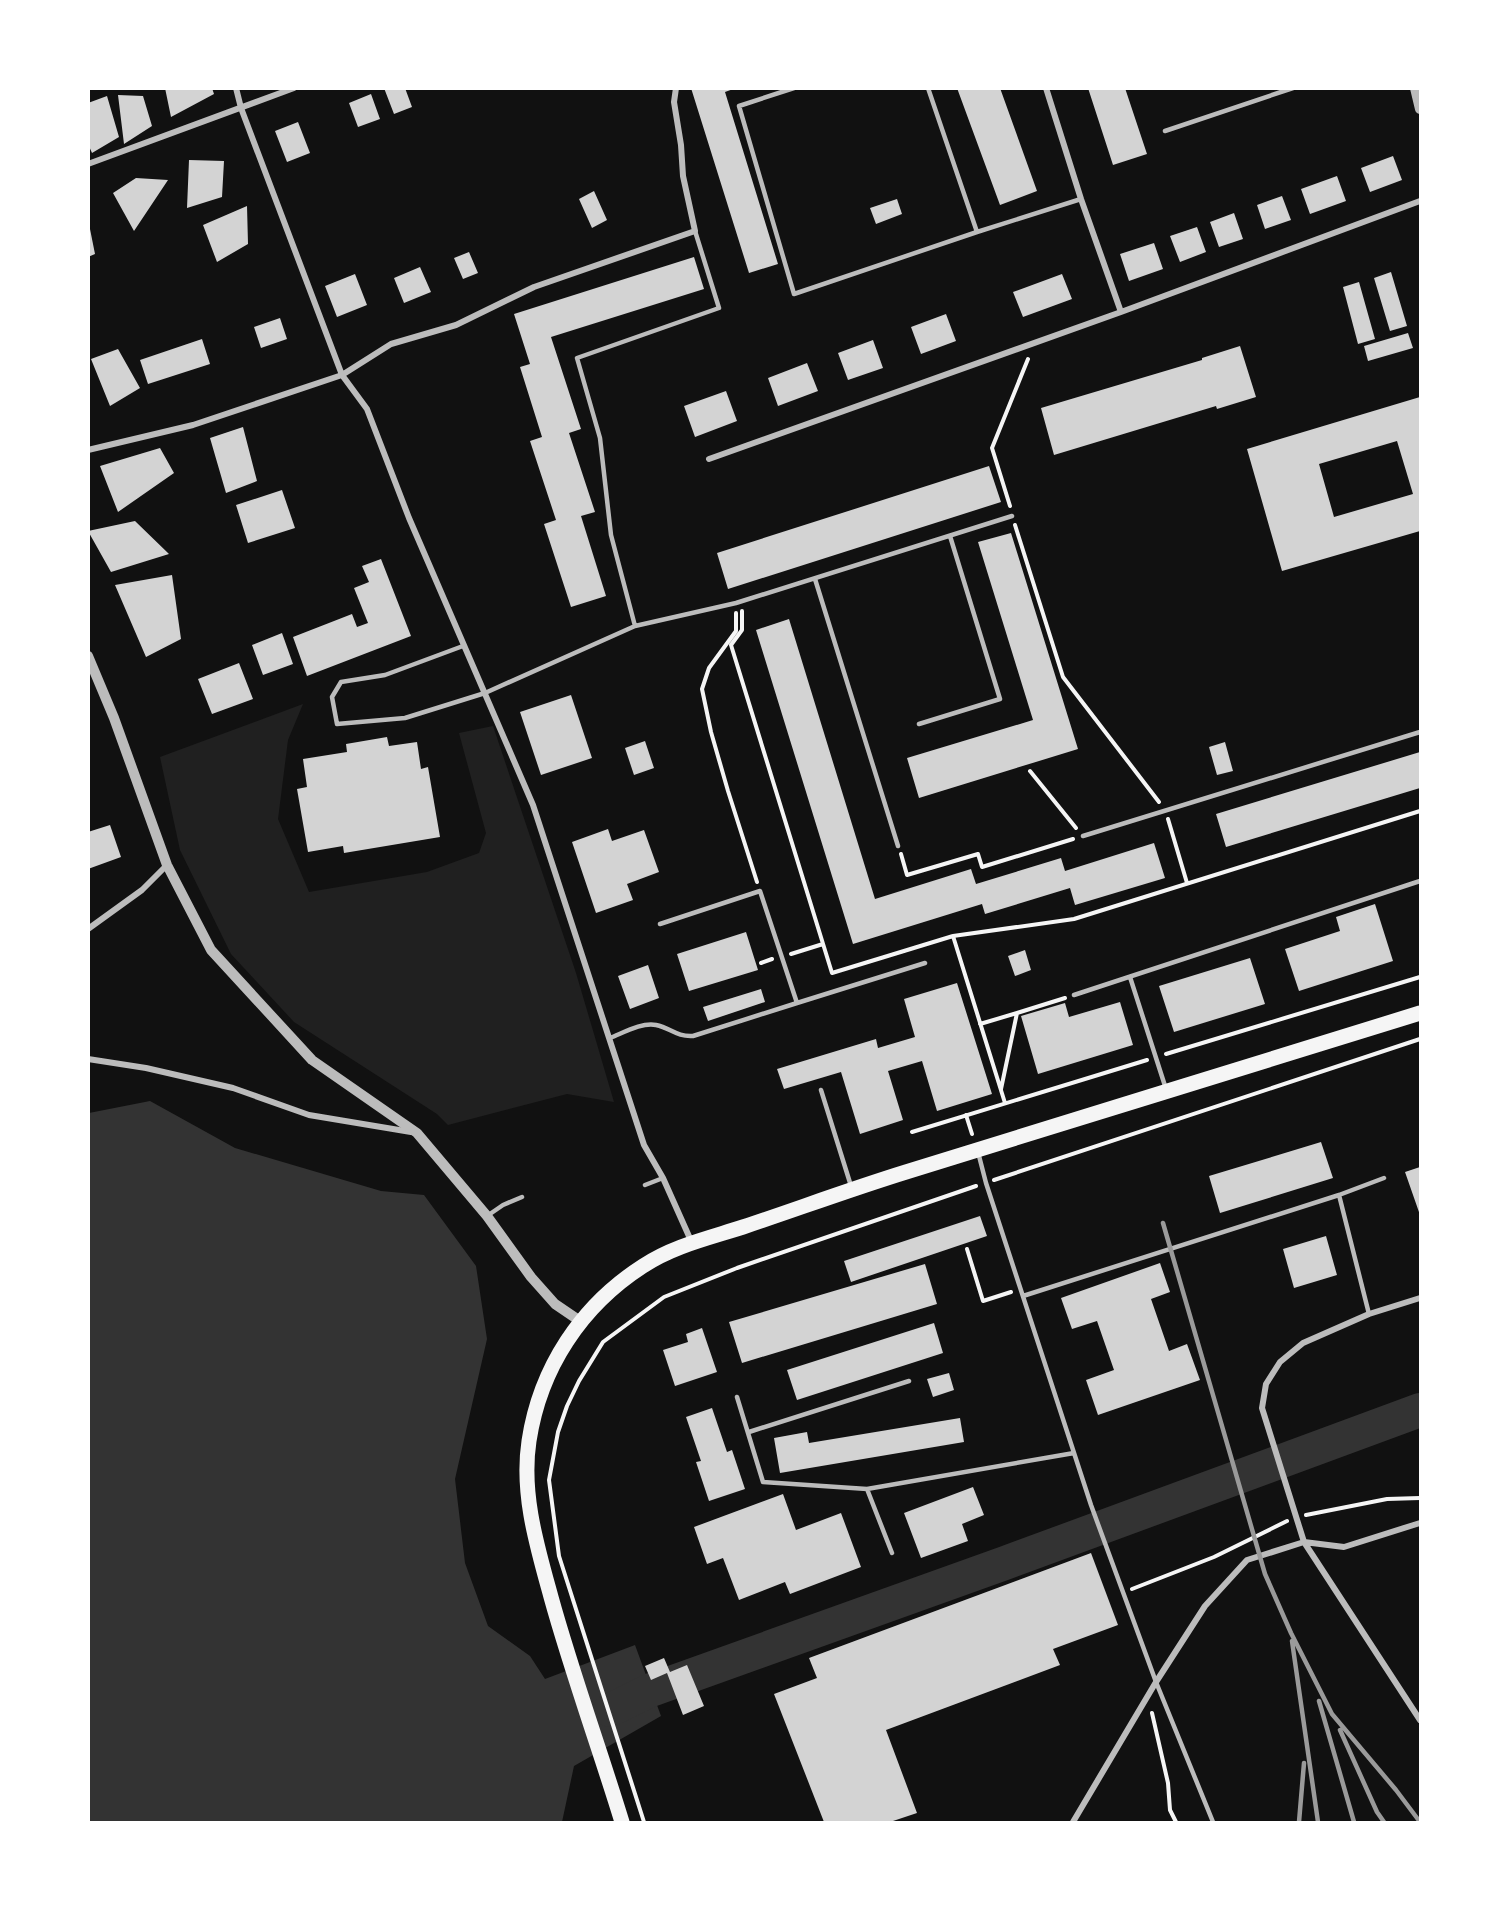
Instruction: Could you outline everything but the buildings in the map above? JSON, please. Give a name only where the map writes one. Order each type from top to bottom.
[{"type":"main road","points":[[622,1822],[560,1631],[533,1533],[528,1483],[529,1441],[545,1381],[555,1360],[580,1321],[604,1296],[656,1258],[692,1243],[851,1189],[1420,1013]]},
{"type":"street","points":[[236,88],[241,108],[342,375],[367,409],[409,518],[533,805],[644,1145],[663,1178],[692,1243]]},
{"type":"street","points":[[88,164],[294,88]]},
{"type":"street","points":[[88,450],[193,425],[342,375],[391,344],[456,325],[534,287],[695,231],[683,176],[674,102],[676,88]]},
{"type":"street","points":[[1046,88],[1081,199],[1121,312]]},
{"type":"street","points":[[1415,88],[1420,109]]},
{"type":"street","points":[[709,459],[1121,312],[1420,201]]},
{"type":"street","points":[[88,656],[114,718],[167,866],[211,950],[312,1060],[417,1133],[488,1216],[531,1277],[555,1304],[580,1321]]},
{"type":"street","points":[[88,929],[142,890],[167,866]]},
{"type":"street","points":[[88,1059],[146,1068],[233,1088],[309,1115],[417,1133]]},
{"type":"street","points":[[1420,1298],[1369,1314],[1303,1343],[1280,1362],[1266,1384],[1262,1408],[1304,1542],[1420,1720]]},
{"type":"street","points":[[1073,1822],[1156,1682],[1205,1606],[1247,1560],[1304,1542],[1344,1547],[1420,1523]]},
{"type":"lane","points":[[794,88],[739,106],[794,294],[1081,199]]},
{"type":"lane","points":[[928,88],[977,232]]},
{"type":"lane","points":[[1165,131],[1293,88]]},
{"type":"lane","points":[[635,626],[610,535],[600,438],[577,358],[719,308],[695,231]]},
{"type":"lane","points":[[464,646],[385,675],[341,682],[332,697],[337,724],[405,718],[485,693],[635,626],[743,601],[1012,516]]},
{"type":"lane","points":[[919,724],[1000,699],[950,536]]},
{"type":"lane","points":[[815,579],[898,846]]},
{"type":"lane","points":[[1083,836],[1420,732]]},
{"type":"lane","points":[[1074,995],[1420,881]]},
{"type":"lane","points":[[660,924],[760,891],[797,1003]]},
{"type":"lane","points":[[610,1038],[651,1025],[679,1035],[693,1036],[925,963]]},
{"type":"lane","points":[[1130,977],[1166,1091]]},
{"type":"lane","points":[[821,1090],[851,1189]]},
{"type":"lane","points":[[977,1150],[1091,1505],[1156,1682],[1213,1822]]},
{"type":"lane","points":[[645,1185],[663,1178]]},
{"type":"lane","points":[[1023,1296],[1339,1195],[1384,1178]]},
{"type":"lane","points":[[1339,1195],[1369,1314]]},
{"type":"lane","points":[[488,1216],[503,1205],[522,1197]]},
{"type":"lane","points":[[749,1432],[909,1381]]},
{"type":"lane","points":[[737,1397],[764,1482],[867,1489],[1074,1453]]},
{"type":"lane","points":[[867,1489],[892,1552]]},
{"type":"path","points":[[1035,341],[992,448],[1063,677],[1165,811],[1187,884]]},
{"type":"path","points":[[743,601],[742,630],[731,645],[832,973],[953,936],[1074,919],[1420,811]]},
{"type":"path","points":[[736,603],[736,631],[709,668],[702,689],[728,792],[760,891]]},
{"type":"path","points":[[898,846],[907,875],[978,854],[982,867],[1083,836],[1030,771]]},
{"type":"path","points":[[953,936],[1005,1103]]},
{"type":"path","points":[[806,949],[823,944]]},
{"type":"path","points":[[912,1132],[1420,977]]},
{"type":"path","points":[[980,1024],[1074,995]]},
{"type":"path","points":[[1000,1089],[1017,1013]]},
{"type":"path","points":[[644,1822],[559,1556],[549,1480],[558,1432],[567,1406],[603,1341],[664,1297],[703,1280],[1420,1038]]},
{"type":"path","points":[[967,1249],[984,1300],[1013,1291],[1016,1302]]},
{"type":"path","points":[[1123,1593],[1214,1557],[1296,1517],[1387,1499],[1420,1498]]},
{"type":"path","points":[[1168,1783],[1170,1810],[1176,1822]]},
{"type":"shaded area","points":[[303,704],[288,740],[278,819],[309,892],[427,872],[479,853],[486,833],[459,733],[493,726],[576,973],[614,1102],[567,1094],[448,1125],[437,1114],[294,1022],[231,954],[180,850],[160,757]]},
{"type":"shaded area","points":[[150,1101],[235,1148],[381,1191],[424,1195],[476,1266],[487,1339],[455,1479],[465,1563],[488,1626],[530,1656],[545,1679],[635,1645],[661,1716],[574,1766],[562,1822],[89,1822],[89,1113]]},
{"type":"waterway","points":[[610,1710],[651,1690],[1420,1410]]},
{"type":"railway","points":[[1163,1223],[1265,1574],[1291,1633],[1332,1714],[1420,1822]]},
{"type":"railway","points":[[1292,1641],[1318,1822]]},
{"type":"railway","points":[[1319,1701],[1354,1822]]},
{"type":"railway","points":[[1340,1730],[1377,1812],[1384,1822]]},
{"type":"railway","points":[[1299,1822],[1304,1763]]}]
